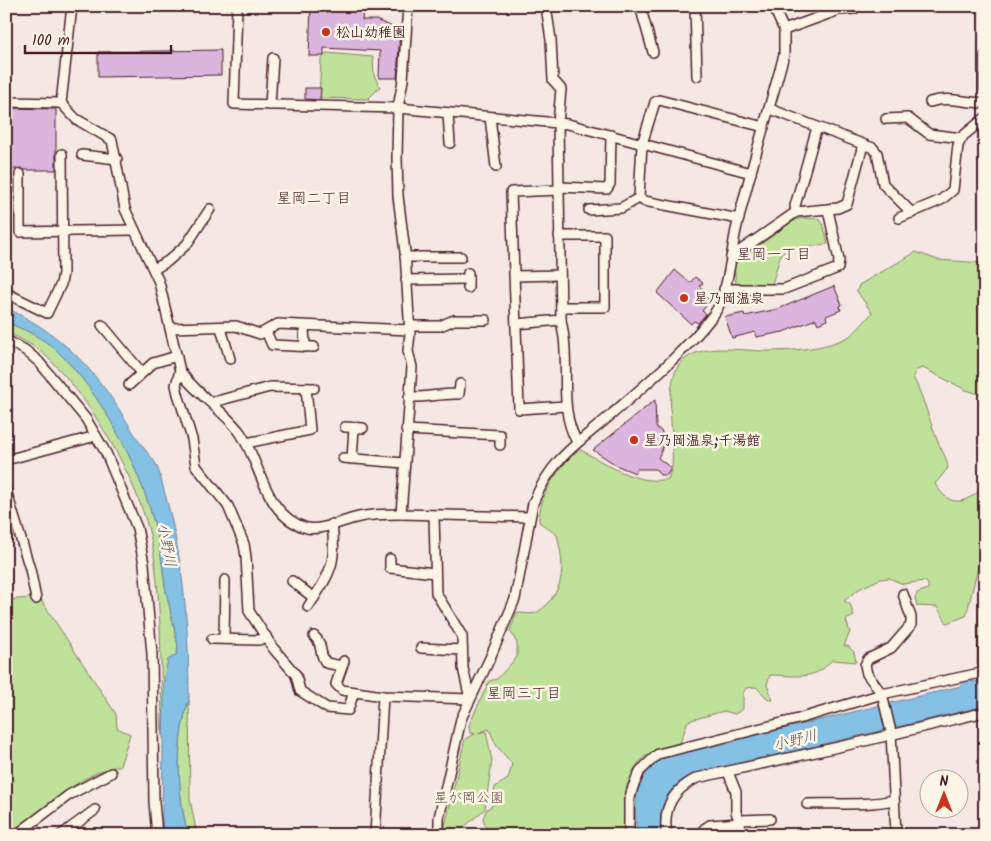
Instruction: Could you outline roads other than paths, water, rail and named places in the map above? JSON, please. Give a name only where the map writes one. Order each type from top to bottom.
[{"type":"street","points":[[61,103],[72,7],[95,6]]},
{"type":"street","points":[[237,6],[234,104],[398,108],[558,123],[611,135],[751,173]]},
{"type":"street","points":[[401,514],[412,367],[408,351],[409,328],[405,257],[398,196],[398,108],[403,80],[408,6]]},
{"type":"street","points":[[546,6],[551,40],[553,80],[561,89],[558,123],[561,320],[565,350],[566,406],[570,430],[577,442]]},
{"type":"street","points":[[640,6],[653,52]]},
{"type":"street","points":[[695,6],[696,76]]},
{"type":"street","points":[[439,835],[439,818],[461,719],[515,599],[533,503],[548,472],[566,450],[656,376],[698,333],[720,305],[739,219],[784,55],[784,30],[773,6]]},
{"type":"street","points":[[784,30],[839,10],[854,10]]},
{"type":"street","points":[[985,56],[985,88]]},
{"type":"street","points":[[270,105],[273,58]]},
{"type":"street","points":[[930,102],[950,98],[965,103],[985,103]]},
{"type":"street","points":[[639,198],[642,144],[655,102],[659,100],[764,127]]},
{"type":"street","points":[[6,102],[61,103],[76,119],[106,134],[112,140],[117,160],[120,193],[133,230],[154,269],[165,300],[180,370],[189,383],[213,402],[228,418],[246,443],[269,497],[282,512],[295,522],[310,528],[360,517],[401,514],[530,517]]},
{"type":"street","points":[[770,108],[873,148],[877,153],[883,184],[912,213]]},
{"type":"street","points":[[448,114],[450,143]]},
{"type":"street","points":[[490,117],[496,167]]},
{"type":"street","points":[[886,119],[908,118],[929,134],[962,138]]},
{"type":"street","points":[[899,218],[941,200],[953,190],[958,145],[962,138],[985,118]]},
{"type":"street","points":[[796,212],[795,206],[817,127]]},
{"type":"street","points":[[566,406],[519,409],[511,192],[607,189],[610,184],[611,135]]},
{"type":"street","points":[[731,257],[796,212],[828,210],[846,204],[863,145]]},
{"type":"street","points":[[6,292],[47,313],[61,284],[63,231],[62,154]]},
{"type":"street","points":[[82,155],[117,160]]},
{"type":"street","points":[[20,174],[20,232],[133,230]]},
{"type":"street","points":[[589,210],[621,208],[639,198]]},
{"type":"street","points":[[639,198],[644,201],[739,219]]},
{"type":"street","points":[[154,269],[168,261],[187,244],[210,209]]},
{"type":"street","points":[[724,289],[784,289],[838,268],[839,260],[828,210]]},
{"type":"street","points":[[560,236],[605,236],[606,306],[561,307]]},
{"type":"street","points":[[405,257],[461,257]]},
{"type":"street","points":[[515,276],[560,274]]},
{"type":"street","points":[[406,280],[468,280]]},
{"type":"street","points":[[171,328],[187,326],[221,328],[236,326],[260,334],[278,324],[409,328],[440,326],[454,320],[486,320]]},
{"type":"street","points":[[516,324],[561,320]]},
{"type":"street","points":[[102,325],[142,373]]},
{"type":"street","points":[[304,325],[304,347]]},
{"type":"street","points":[[221,328],[230,359]]},
{"type":"street","points":[[266,331],[272,345],[314,347]]},
{"type":"street","points":[[6,340],[25,350],[39,362],[86,418],[132,512],[142,550],[152,654],[154,802],[157,835]]},
{"type":"street","points":[[129,385],[153,363],[177,356]]},
{"type":"street","points":[[180,370],[176,385],[192,439],[196,466],[228,506],[235,520],[246,557],[247,606],[266,636],[296,675],[300,691],[327,708],[348,710],[354,692]]},
{"type":"street","points":[[409,397],[427,398],[439,393],[459,394],[460,384]]},
{"type":"street","points":[[213,402],[270,387],[310,388],[310,430],[246,443]]},
{"type":"street","points":[[354,428],[347,459],[404,463]]},
{"type":"street","points":[[406,430],[453,438],[500,435],[500,445]]},
{"type":"street","points":[[6,460],[96,436]]},
{"type":"street","points":[[6,490],[30,569],[36,599]]},
{"type":"street","points":[[434,516],[436,593],[459,630],[463,668],[470,699]]},
{"type":"street","points":[[308,607],[337,562],[332,524]]},
{"type":"street","points":[[390,559],[390,568],[435,573]]},
{"type":"street","points":[[296,581],[314,598]]},
{"type":"street","points":[[222,586],[224,639]]},
{"type":"street","points":[[896,835],[891,734],[883,697],[867,674],[865,665],[868,659],[890,648],[911,625],[911,617],[903,594]]},
{"type":"street","points":[[212,639],[259,640],[266,636]]},
{"type":"street","points":[[321,639],[322,658],[326,663],[343,664],[337,680],[337,688],[383,696],[470,699]]},
{"type":"street","points":[[421,648],[462,650]]},
{"type":"street","points":[[629,835],[628,809],[633,787],[640,771],[658,754],[985,672]]},
{"type":"street","points":[[374,835],[383,696]]},
{"type":"street","points":[[667,835],[665,817],[667,807],[678,790],[697,778],[985,712]]},
{"type":"street","points":[[728,772],[736,792],[736,812],[741,835]]},
{"type":"street","points":[[16,835],[68,795],[111,774]]},
{"type":"street","points":[[807,804],[828,802],[880,803],[894,800]]},
{"type":"street","points":[[62,835],[72,832],[95,810]]},
{"type":"street","points":[[704,835],[704,829],[710,825],[770,819]]},
{"type":"water","name":"小野川","points":[[6,308],[39,326],[80,359],[115,403],[158,470],[177,545],[184,596],[189,700],[181,732],[179,767],[184,819],[188,835],[164,835],[162,821],[164,677],[168,660],[177,654],[178,646],[165,586],[157,536],[146,497],[127,451],[102,406],[72,367],[51,345],[6,322]]},
{"type":"water","name":"小野川","points":[[971,679],[972,682],[985,680],[985,706],[690,776],[675,786],[665,800],[661,816],[662,835],[637,835],[636,800],[638,790],[647,772],[666,757],[961,686],[961,681]]},
{"type":"place","name":"松山幼稚園","points":[[326,32]]},
{"type":"place","name":"星乃岡温泉","points":[[684,298]]},
{"type":"place","name":"星乃岡温泉;千湯館","points":[[634,440]]},
{"type":"district","name":"星岡二丁目","points":[[314,198]]},
{"type":"district","name":"星岡一丁目","points":[[774,254]]},
{"type":"district","name":"星岡三丁目","points":[[524,693]]},
{"type":"park label","name":"星が岡公園","points":[[469,797]]}]
